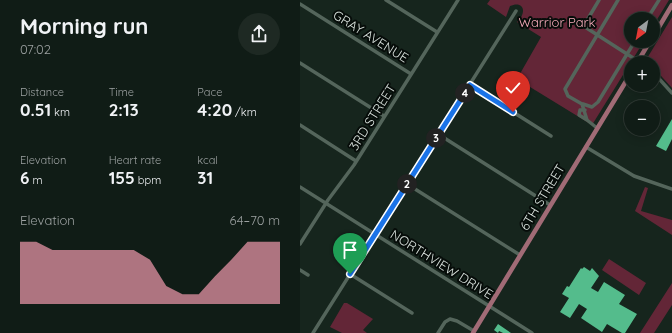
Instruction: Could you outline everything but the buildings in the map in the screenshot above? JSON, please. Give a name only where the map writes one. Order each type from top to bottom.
[{"type":"main road","points":[[660,25],[672,5]]},
{"type":"main road","name":"6TH STREET","points":[[473,332],[624,84]]},
{"type":"street","points":[[386,0],[437,32]]},
{"type":"street","name":"3RD STREET","points":[[300,244],[326,203],[356,161],[458,0]]},
{"type":"street","points":[[599,0],[585,24],[586,29],[630,56]]},
{"type":"street","points":[[618,0],[565,89],[568,96],[588,107],[595,105],[631,48]]},
{"type":"street","points":[[651,12],[658,0]]},
{"type":"street","name":"GRAY AVENUE","points":[[300,4],[411,74]]},
{"type":"street","points":[[313,333],[516,11]]},
{"type":"street","points":[[300,63],[384,116]]},
{"type":"street","points":[[660,80],[672,93]]},
{"type":"street","points":[[470,85],[551,136]]},
{"type":"street","points":[[582,104],[587,120]]},
{"type":"street","points":[[585,110],[580,110],[579,115],[597,128]]},
{"type":"street","points":[[300,125],[356,161]]},
{"type":"street","points":[[438,134],[550,205]]},
{"type":"street","points":[[586,147],[634,176],[672,189]]},
{"type":"street","points":[[407,184],[520,255]]},
{"type":"street","name":"NORTHVIEW DRIVE","points":[[300,187],[532,333]]},
{"type":"street","points":[[300,270],[308,275]]},
{"type":"street","points":[[350,274],[412,313]]},
{"type":"street","points":[[438,333],[445,322],[450,319],[457,321],[473,332]]},
{"type":"green space","name":"Warrior Park","points":[[490,0],[669,0],[660,15],[660,12],[624,12],[624,48],[640,48],[635,56],[624,56],[624,73],[592,125],[517,79],[541,37],[517,22],[523,11],[521,6],[510,6],[506,17],[487,4]]},
{"type":"green space","points":[[672,17],[672,88],[660,75],[660,56],[648,56],[653,48],[660,48],[660,37]]},
{"type":"green space","points":[[645,187],[648,188],[641,211],[672,220],[672,235],[635,211]]},
{"type":"green space","points":[[609,259],[646,283],[639,295],[602,270]]},
{"type":"green space","points":[[672,283],[672,305],[654,333],[640,333]]},
{"type":"green space","points":[[344,303],[347,303],[373,319],[363,330],[367,333],[342,333],[330,327]]},
{"type":"route","points":[[350,274],[470,85],[513,112]]}]
